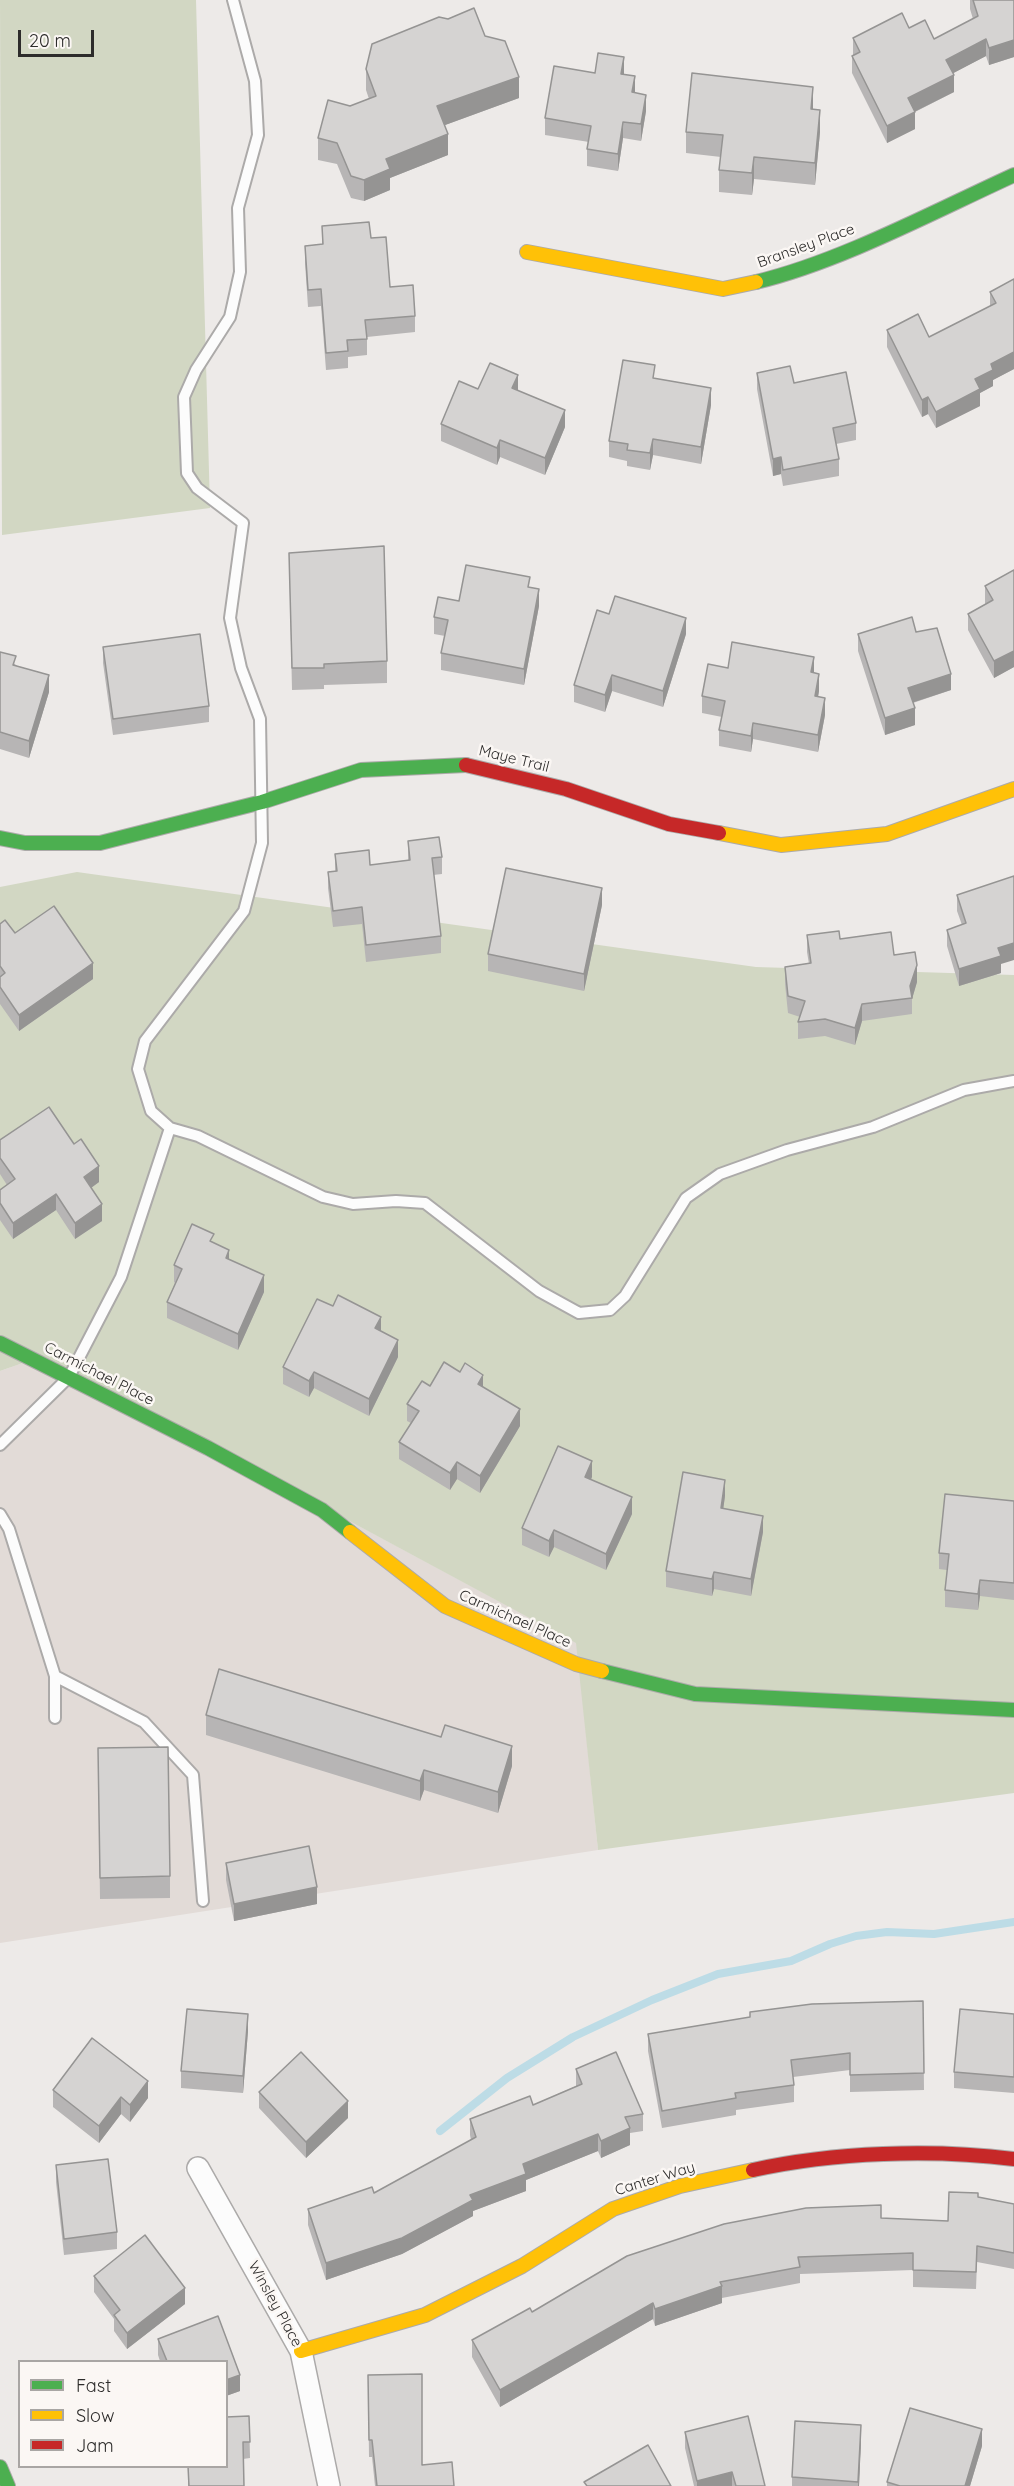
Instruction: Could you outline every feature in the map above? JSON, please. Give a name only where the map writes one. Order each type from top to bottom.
[{"type":"street","name":"Bransley Place","points":[[527,252],[723,289],[780,276],[868,241],[1014,175]]},
{"type":"street","name":"Maye Trail","points":[[0,838],[25,843],[100,843],[262,802],[361,770],[473,765],[566,789],[669,824],[781,845],[887,834],[1014,789]]},
{"type":"street","name":"Carmichael Place","points":[[0,1343],[208,1448],[322,1510],[445,1606],[576,1664],[694,1694],[1014,1710]]},
{"type":"street","name":"Canter Way","points":[[301,2351],[425,2315],[522,2266],[613,2209],[680,2187],[770,2166],[861,2156],[971,2154],[1014,2159]]},
{"type":"street","name":"Winsley Place","points":[[198,2168],[301,2351],[329,2486]]},
{"type":"street","points":[[0,2467],[8,2486]]},
{"type":"lane","points":[[233,0],[255,81],[258,135],[238,208],[240,272],[230,317],[196,370],[184,397],[187,473],[197,488],[243,523],[230,618],[241,668],[260,719],[262,843],[244,911],[145,1041],[138,1069],[151,1111],[170,1128],[198,1136],[323,1197],[353,1204],[396,1201],[425,1203],[539,1291],[579,1313],[610,1310],[625,1296],[686,1198],[720,1174],[787,1150],[873,1127],[964,1090],[1014,1081]]},
{"type":"lane","points":[[0,1445],[69,1377],[121,1277],[170,1128]]},
{"type":"lane","points":[[0,1514],[9,1529],[55,1676],[55,1718]]},
{"type":"lane","points":[[55,1676],[144,1722],[193,1775],[203,1901]]},
{"type":"shaded area","points":[[43,1356],[577,1643],[598,1850],[0,1943],[0,1371]]},
{"type":"green space","points":[[0,0],[196,0],[210,508],[2,535]]},
{"type":"green space","points":[[77,872],[756,967],[1014,975],[1014,1793],[598,1850],[576,1643],[43,1356],[0,1371],[0,887]]},
{"type":"building","points":[[973,0],[1014,0],[1014,40],[989,48],[986,39],[946,60],[954,75],[908,98],[915,112],[887,126],[852,56],[860,52],[853,38],[902,13],[909,28],[925,20],[934,39],[978,16]]},
{"type":"building","points":[[474,8],[485,36],[505,41],[519,77],[437,106],[448,134],[386,159],[390,169],[364,180],[351,176],[337,143],[318,138],[328,100],[350,106],[376,96],[366,69],[372,44],[439,17],[448,19]]},
{"type":"building","points":[[598,53],[624,57],[621,74],[635,76],[632,92],[646,95],[641,124],[623,122],[618,154],[587,149],[591,126],[545,118],[554,66],[595,73]]},
{"type":"building","points":[[692,73],[813,87],[811,109],[820,110],[815,163],[754,157],[752,173],[719,170],[723,135],[686,132]]},
{"type":"building","points":[[369,222],[371,238],[386,237],[390,287],[413,285],[415,316],[365,320],[367,339],[347,340],[348,351],[326,353],[321,289],[308,290],[305,246],[323,244],[322,226]]},
{"type":"building","points":[[1014,279],[1014,352],[991,364],[993,370],[975,379],[980,389],[936,412],[928,397],[922,400],[887,330],[918,314],[929,337],[996,303],[990,292]]},
{"type":"building","points":[[623,360],[655,365],[653,378],[711,388],[701,447],[653,439],[650,453],[627,450],[628,444],[609,441]]},
{"type":"building","points":[[490,363],[518,375],[512,388],[565,410],[545,458],[500,440],[497,448],[441,424],[459,381],[478,389]]},
{"type":"building","points":[[790,366],[794,383],[846,372],[856,423],[833,428],[839,459],[783,470],[781,457],[773,459],[757,373]]},
{"type":"building","points":[[384,546],[387,661],[324,664],[324,668],[292,668],[289,553]]},
{"type":"building","points":[[466,565],[530,577],[528,587],[539,589],[524,669],[441,653],[448,620],[434,617],[438,597],[459,601]]},
{"type":"building","points":[[1014,570],[1014,651],[994,661],[968,614],[993,600],[985,586]]},
{"type":"building","points":[[615,596],[686,618],[663,691],[612,675],[605,695],[574,685],[597,610],[609,614]]},
{"type":"building","points":[[912,617],[916,632],[937,628],[951,674],[908,688],[915,708],[885,718],[858,634]]},
{"type":"building","points":[[200,634],[209,706],[113,719],[103,647]]},
{"type":"building","points":[[732,642],[814,657],[811,672],[819,674],[815,696],[825,698],[818,735],[753,723],[751,736],[719,730],[725,701],[702,696],[708,664],[728,668]]},
{"type":"building","points":[[0,652],[16,656],[13,665],[49,675],[29,741],[0,732]]},
{"type":"building","points":[[439,837],[442,857],[432,858],[441,936],[366,945],[362,907],[333,911],[328,872],[337,871],[335,854],[369,850],[370,865],[410,860],[408,841]]},
{"type":"building","points":[[506,868],[602,888],[584,974],[488,954]]},
{"type":"building","points":[[1014,876],[1014,943],[998,948],[1001,956],[959,969],[947,930],[966,923],[957,895]]},
{"type":"building","points":[[54,906],[93,963],[19,1015],[0,987],[0,977],[5,973],[0,966],[0,924],[5,920],[15,933]]},
{"type":"building","points":[[839,931],[840,939],[891,932],[894,955],[915,952],[917,965],[910,986],[912,998],[862,1004],[855,1028],[825,1019],[798,1022],[805,1001],[788,996],[785,967],[811,963],[807,935]]},
{"type":"building","points":[[49,1107],[74,1144],[81,1139],[99,1166],[84,1177],[102,1204],[75,1223],[56,1194],[13,1223],[0,1203],[0,1190],[15,1179],[0,1158],[0,1140]]},
{"type":"building","points":[[192,1224],[214,1234],[210,1241],[229,1250],[226,1258],[264,1275],[238,1334],[167,1302],[182,1269],[174,1265]]},
{"type":"building","points":[[338,1295],[381,1317],[375,1328],[398,1340],[369,1399],[314,1372],[309,1381],[283,1367],[317,1299],[333,1306]]},
{"type":"building","points":[[444,1362],[460,1372],[465,1363],[483,1375],[478,1384],[520,1409],[480,1476],[457,1462],[450,1473],[399,1442],[419,1411],[407,1404],[422,1381],[430,1386]]},
{"type":"building","points":[[558,1446],[592,1461],[585,1477],[632,1497],[606,1554],[554,1530],[549,1541],[522,1528]]},
{"type":"building","points":[[683,1472],[725,1480],[721,1508],[763,1516],[751,1579],[714,1572],[712,1579],[666,1571]]},
{"type":"building","points":[[945,1494],[1014,1501],[1014,1583],[980,1580],[978,1594],[945,1590],[949,1554],[939,1553]]},
{"type":"building","points":[[219,1669],[441,1737],[445,1725],[512,1746],[498,1792],[424,1770],[420,1781],[206,1715]]},
{"type":"building","points":[[168,1747],[170,1876],[100,1878],[98,1748]]},
{"type":"building","points":[[309,1846],[317,1887],[234,1904],[226,1863]]},
{"type":"building","points":[[923,2001],[924,2073],[850,2075],[850,2053],[791,2060],[794,2085],[735,2093],[736,2098],[662,2111],[648,2034],[750,2017],[750,2012],[812,2004]]},
{"type":"building","points":[[187,2009],[248,2014],[243,2076],[181,2071]]},
{"type":"building","points":[[960,2009],[1014,2014],[1014,2077],[954,2072]]},
{"type":"building","points":[[92,2038],[148,2081],[130,2105],[121,2097],[99,2126],[53,2090]]},
{"type":"building","points":[[301,2052],[348,2101],[306,2142],[259,2092]]},
{"type":"building","points":[[616,2052],[643,2114],[625,2117],[630,2128],[601,2141],[598,2134],[523,2164],[526,2174],[470,2195],[473,2200],[402,2238],[326,2263],[308,2209],[372,2187],[374,2193],[476,2137],[470,2119],[530,2096],[533,2105],[582,2084],[576,2069]]},
{"type":"building","points":[[108,2159],[117,2232],[64,2239],[56,2165]]},
{"type":"building","points":[[949,2192],[978,2193],[978,2197],[1014,2204],[1014,2253],[977,2246],[976,2272],[913,2270],[913,2253],[798,2257],[800,2267],[720,2282],[722,2286],[655,2309],[653,2303],[500,2390],[472,2340],[530,2308],[532,2312],[627,2256],[724,2224],[806,2208],[881,2205],[881,2218],[948,2221]]},
{"type":"building","points":[[145,2235],[185,2288],[127,2333],[114,2315],[120,2310],[94,2276]]},
{"type":"building","points":[[218,2316],[240,2375],[228,2379],[228,2360],[167,2360],[158,2339]]},
{"type":"building","points":[[422,2374],[422,2465],[452,2462],[454,2486],[377,2486],[372,2440],[369,2440],[368,2375]]},
{"type":"building","points":[[910,2408],[982,2429],[965,2486],[900,2486],[887,2482]]},
{"type":"building","points":[[249,2416],[250,2442],[243,2442],[244,2486],[189,2486],[188,2468],[228,2468],[228,2417]]},
{"type":"building","points":[[748,2416],[765,2486],[736,2486],[732,2472],[697,2481],[685,2432]]},
{"type":"building","points":[[795,2421],[861,2425],[858,2482],[792,2477]]},
{"type":"building","points":[[648,2445],[671,2486],[587,2486],[584,2482]]},
{"type":"waterway","points":[[440,2131],[507,2078],[573,2037],[652,2000],[718,1974],[791,1961],[830,1944],[856,1936],[887,1932],[934,1934],[1014,1922]]},
{"type":"traffic: fast","points":[[756,282],[854,249],[1014,175]]},
{"type":"traffic: fast","points":[[0,838],[25,843],[100,843],[262,802],[361,770],[466,765]]},
{"type":"traffic: fast","points":[[0,1343],[208,1448],[322,1510],[350,1532]]},
{"type":"traffic: fast","points":[[602,1671],[695,1694],[1014,1710]]},
{"type":"traffic: fast","points":[[0,2467],[8,2486]]},
{"type":"traffic: slow","points":[[527,252],[723,289],[756,282]]},
{"type":"traffic: slow","points":[[719,833],[781,845],[887,834],[1014,789]]},
{"type":"traffic: slow","points":[[350,1532],[445,1606],[576,1664],[602,1671]]},
{"type":"traffic: slow","points":[[301,2351],[425,2315],[522,2266],[613,2209],[680,2186],[753,2170]]},
{"type":"traffic: jam","points":[[466,765],[566,789],[669,824],[719,833]]},
{"type":"traffic: jam","points":[[753,2170],[816,2159],[883,2154],[950,2154],[1014,2159]]}]
